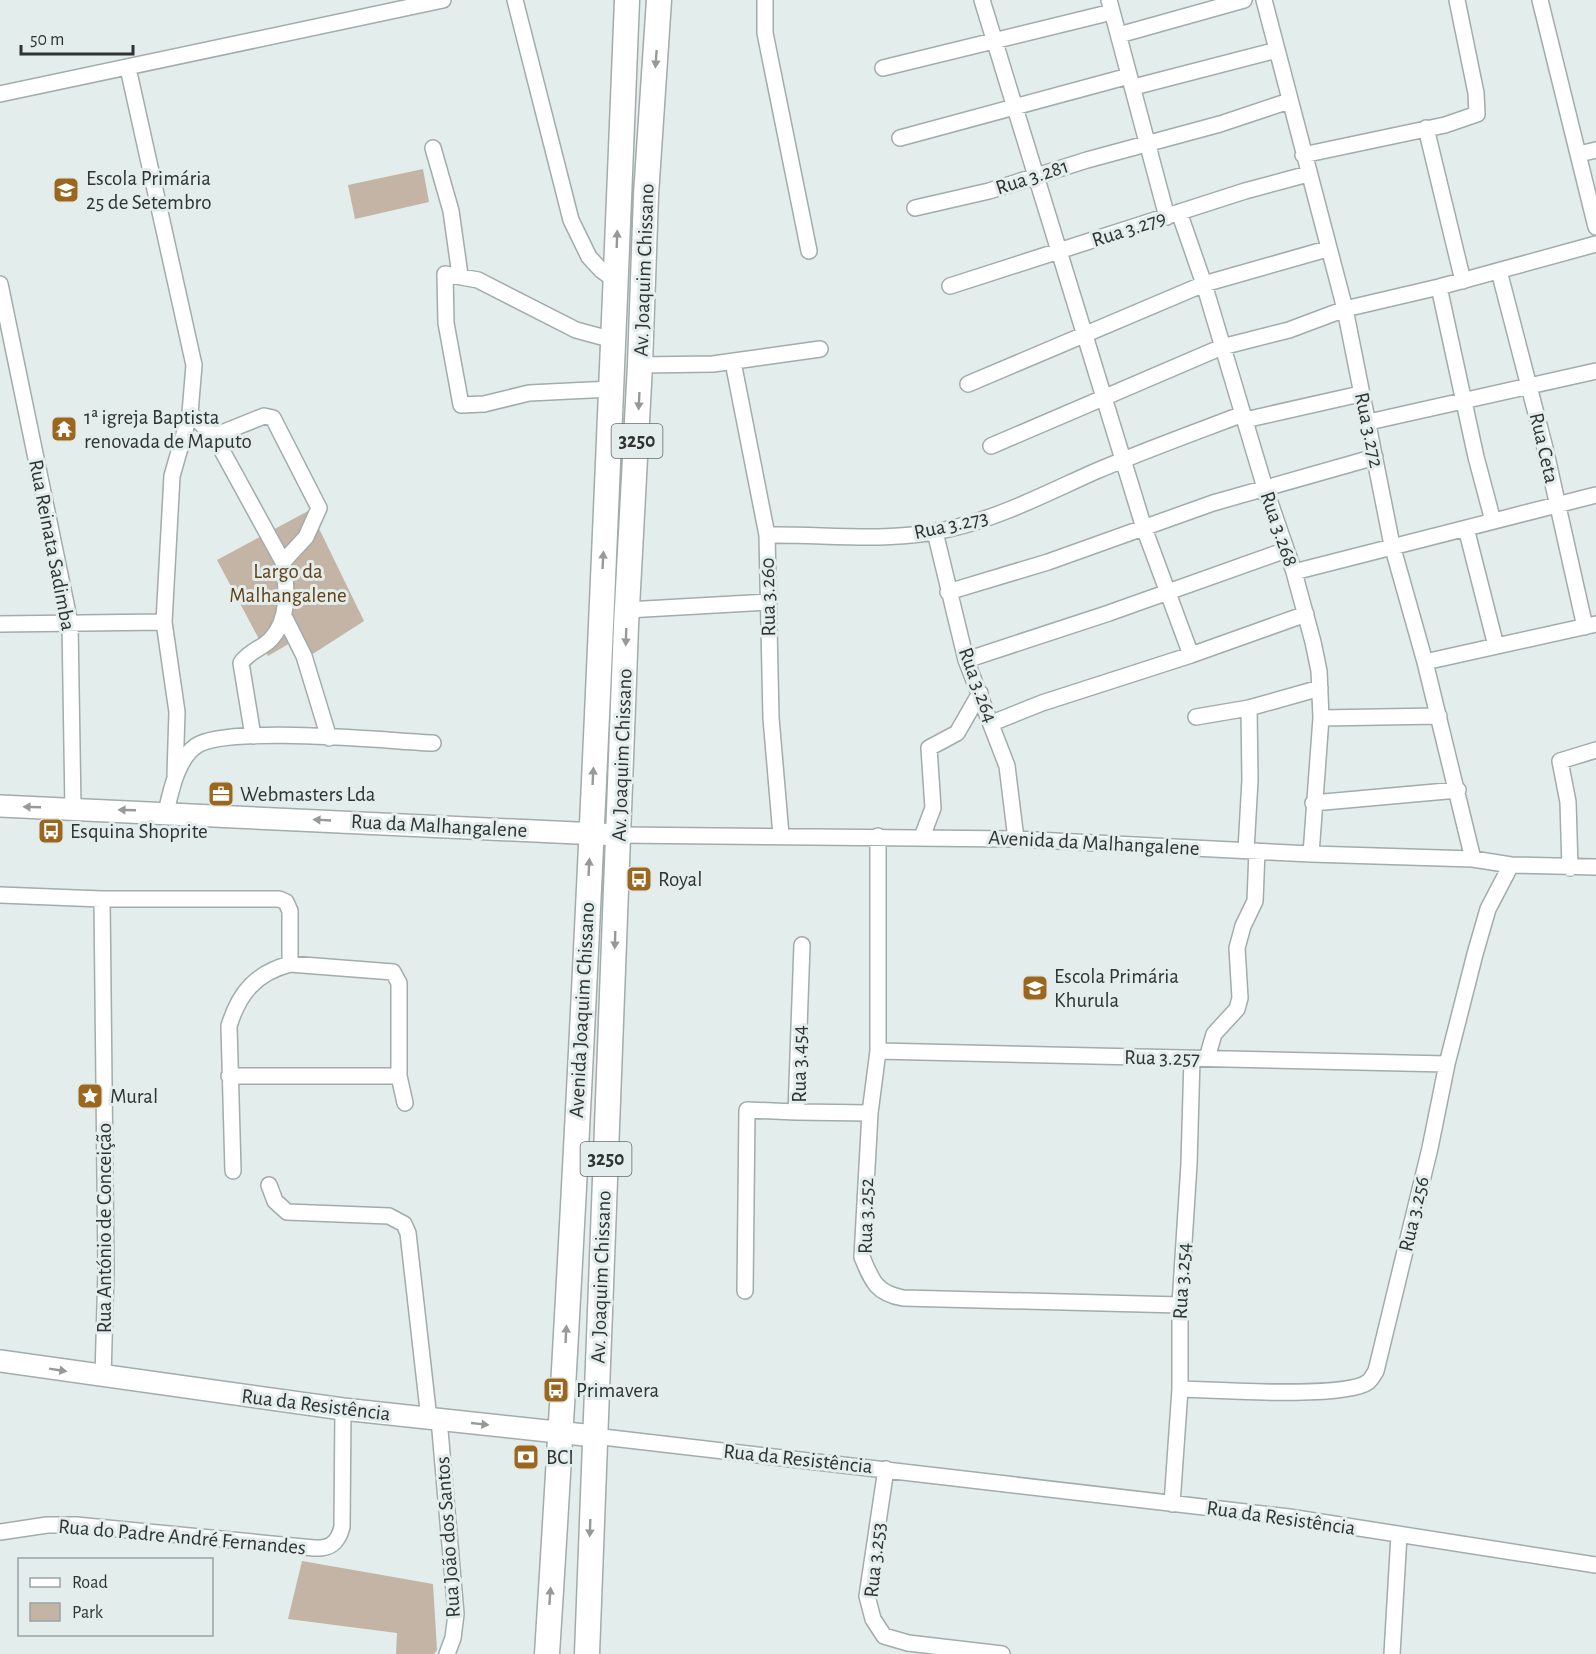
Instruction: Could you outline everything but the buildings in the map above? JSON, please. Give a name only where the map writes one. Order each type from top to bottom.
[{"type":"main road","name":"Av. Joaquim Chissano","points":[[590,834],[627,0]]},
{"type":"main road","name":"Av. Joaquim Chissano","points":[[587,1654],[627,610],[646,195],[659,0]]},
{"type":"main road","name":"Avenida Joaquim Chissano","points":[[547,1654],[561,1432],[590,834]]},
{"type":"street","points":[[0,94],[128,68],[389,6],[443,0]]},
{"type":"street","points":[[515,0],[571,220],[589,257],[616,281]]},
{"type":"street","points":[[765,0],[765,33],[809,251]]},
{"type":"street","points":[[982,0],[1035,176],[1106,397],[1144,528],[1191,655]]},
{"type":"street","points":[[1119,35],[1244,0]]},
{"type":"street","name":"Rua 3.272","points":[[1264,0],[1327,249],[1345,309],[1360,394],[1369,423],[1392,545],[1439,716],[1473,859]]},
{"type":"street","points":[[1303,155],[1474,117],[1478,112],[1456,0]]},
{"type":"street","points":[[1540,0],[1596,227]]},
{"type":"street","points":[[883,68],[1111,6]]},
{"type":"street","name":"Rua 3.268","points":[[1111,6],[1149,144],[1173,215],[1204,284],[1265,488],[1306,614],[1320,688],[1321,718],[1311,855]]},
{"type":"street","points":[[900,138],[1014,108],[1277,50]]},
{"type":"street","points":[[128,68],[194,365],[190,413],[172,476],[164,622],[177,712],[175,775],[166,812]]},
{"type":"street","name":"Rua 3.281","points":[[915,208],[989,191],[1289,101]]},
{"type":"street","points":[[1426,128],[1463,280]]},
{"type":"street","points":[[433,148],[451,211],[460,275]]},
{"type":"street","points":[[1579,154],[1596,150]]},
{"type":"street","name":"Rua 3.279","points":[[950,286],[1059,250],[1308,174]]},
{"type":"street","points":[[991,446],[1222,347],[1288,330],[1345,309],[1439,287],[1596,244]]},
{"type":"street","points":[[968,384],[1086,336],[1204,284],[1327,249]]},
{"type":"street","name":"Rua Ceta","points":[[1499,271],[1557,504],[1591,626]]},
{"type":"street","points":[[611,390],[529,393],[484,404],[461,405],[446,323],[444,277],[448,273],[478,280],[576,330],[613,339]]},
{"type":"street","name":"Rua Reinata Sadimba","points":[[0,284],[6,345],[70,623],[69,809]]},
{"type":"street","points":[[1439,287],[1463,400],[1493,521]]},
{"type":"street","points":[[640,365],[683,366],[734,362],[820,349]]},
{"type":"street","name":"Rua 3.260","points":[[734,362],[767,535],[766,602],[771,718],[781,835]]},
{"type":"street","points":[[1369,423],[1596,371]]},
{"type":"street","name":"Rua 3.273","points":[[767,535],[822,534],[866,538],[935,532],[997,514],[1123,460],[1244,417],[1360,394]]},
{"type":"street","points":[[190,413],[214,436],[283,562],[286,584],[284,616],[270,640],[246,654],[241,663],[241,672],[250,705],[253,736]]},
{"type":"street","points":[[214,436],[264,416],[273,418],[319,508],[306,537],[283,562]]},
{"type":"street","points":[[948,592],[1048,562],[1265,488],[1375,457]]},
{"type":"street","points":[[1294,572],[1392,545],[1596,495]]},
{"type":"street","points":[[1466,528],[1496,646]]},
{"type":"street","name":"Rua 3.264","points":[[935,532],[966,660],[1007,765],[1016,839]]},
{"type":"street","points":[[966,660],[1167,593],[1286,550]]},
{"type":"street","points":[[627,610],[766,602]]},
{"type":"street","points":[[992,723],[1069,694],[1191,655],[1306,614]]},
{"type":"street","points":[[284,616],[304,656],[329,738]]},
{"type":"street","points":[[0,624],[164,622]]},
{"type":"street","points":[[1425,662],[1591,626]]},
{"type":"street","points":[[1196,717],[1249,708],[1320,688]]},
{"type":"street","points":[[922,837],[933,808],[929,748],[957,733],[980,693]]},
{"type":"street","name":"Rua 3.254","points":[[1172,1504],[1180,1389],[1180,1305],[1189,1164],[1199,1059],[1219,1025],[1237,1009],[1240,998],[1237,948],[1243,926],[1255,901],[1251,851],[1249,708]]},
{"type":"street","points":[[1321,718],[1439,716]]},
{"type":"street","points":[[175,775],[195,747],[215,739],[253,736],[433,743]]},
{"type":"street","points":[[1570,868],[1568,801],[1560,761],[1596,750]]},
{"type":"street","points":[[1313,803],[1458,790]]},
{"type":"street","name":"Rua da Malhangalene","points":[[0,806],[166,812],[590,834]]},
{"type":"street","name":"Avenida da Malhangalene","points":[[590,834],[1016,839],[1311,855],[1473,859],[1511,865],[1570,868],[1596,867]]},
{"type":"street","name":"Rua 3.252","points":[[878,836],[878,1051],[870,1113],[862,1257],[870,1277],[886,1295],[903,1298],[1180,1305]]},
{"type":"street","name":"Rua 3.256","points":[[1180,1389],[1326,1391],[1352,1388],[1368,1382],[1376,1371],[1430,1148],[1447,1064],[1488,909],[1511,865]]},
{"type":"street","points":[[0,895],[102,899],[279,899],[286,902],[290,911],[290,964]]},
{"type":"street","name":"Rua António de Conceição","points":[[102,899],[106,1270],[103,1377]]},
{"type":"street","name":"Rua 3.454","points":[[802,945],[796,1112],[870,1113]]},
{"type":"street","points":[[233,1171],[229,1026],[235,1006],[246,990],[257,979],[274,969],[290,964],[393,972],[399,983],[399,1076],[405,1103]]},
{"type":"street","name":"Rua 3.257","points":[[878,1051],[1447,1064]]},
{"type":"street","points":[[229,1076],[399,1076]]},
{"type":"street","points":[[745,1291],[747,1110],[796,1112]]},
{"type":"street","name":"Rua João dos Santos","points":[[269,1185],[275,1201],[288,1212],[389,1216],[404,1224],[408,1233],[434,1419],[456,1614],[453,1638],[447,1654]]},
{"type":"street","name":"Rua da Resistência","points":[[0,1361],[343,1409],[886,1469],[1289,1517],[1596,1565]]},
{"type":"street","name":"Rua do Padre André Fernandes","points":[[0,1532],[76,1525],[314,1548],[333,1545],[340,1538],[342,1527],[343,1409]]},
{"type":"street","name":"Rua 3.253","points":[[886,1469],[867,1596],[873,1619],[884,1636],[908,1643],[1002,1654]]},
{"type":"street","points":[[1392,1654],[1400,1535]]},
{"type":"green space","points":[[423,169],[429,202],[355,219],[348,185]]},
{"type":"green space","name":"Largo da Malhangalene","points":[[310,510],[364,621],[308,657],[297,639],[268,656],[217,560]]},
{"type":"green space","points":[[302,1561],[433,1584],[437,1650],[434,1654],[396,1654],[397,1633],[288,1619]]},
{"type":"place","name":"Escola Primária 25 de Setembro","points":[[66,190]]},
{"type":"place","name":"1ª igreja Baptista renovada de Maputo","points":[[64,429]]},
{"type":"place","name":"Webmasters Lda","points":[[221,794]]},
{"type":"place","name":"Esquina Shoprite","points":[[51,831]]},
{"type":"place","name":"Royal","points":[[639,879]]},
{"type":"place","name":"Escola Primária Khurula","points":[[1035,988]]},
{"type":"place","name":"Mural","points":[[90,1096]]},
{"type":"place","name":"Primavera","points":[[556,1390]]},
{"type":"place","name":"BCI","points":[[526,1457]]}]
